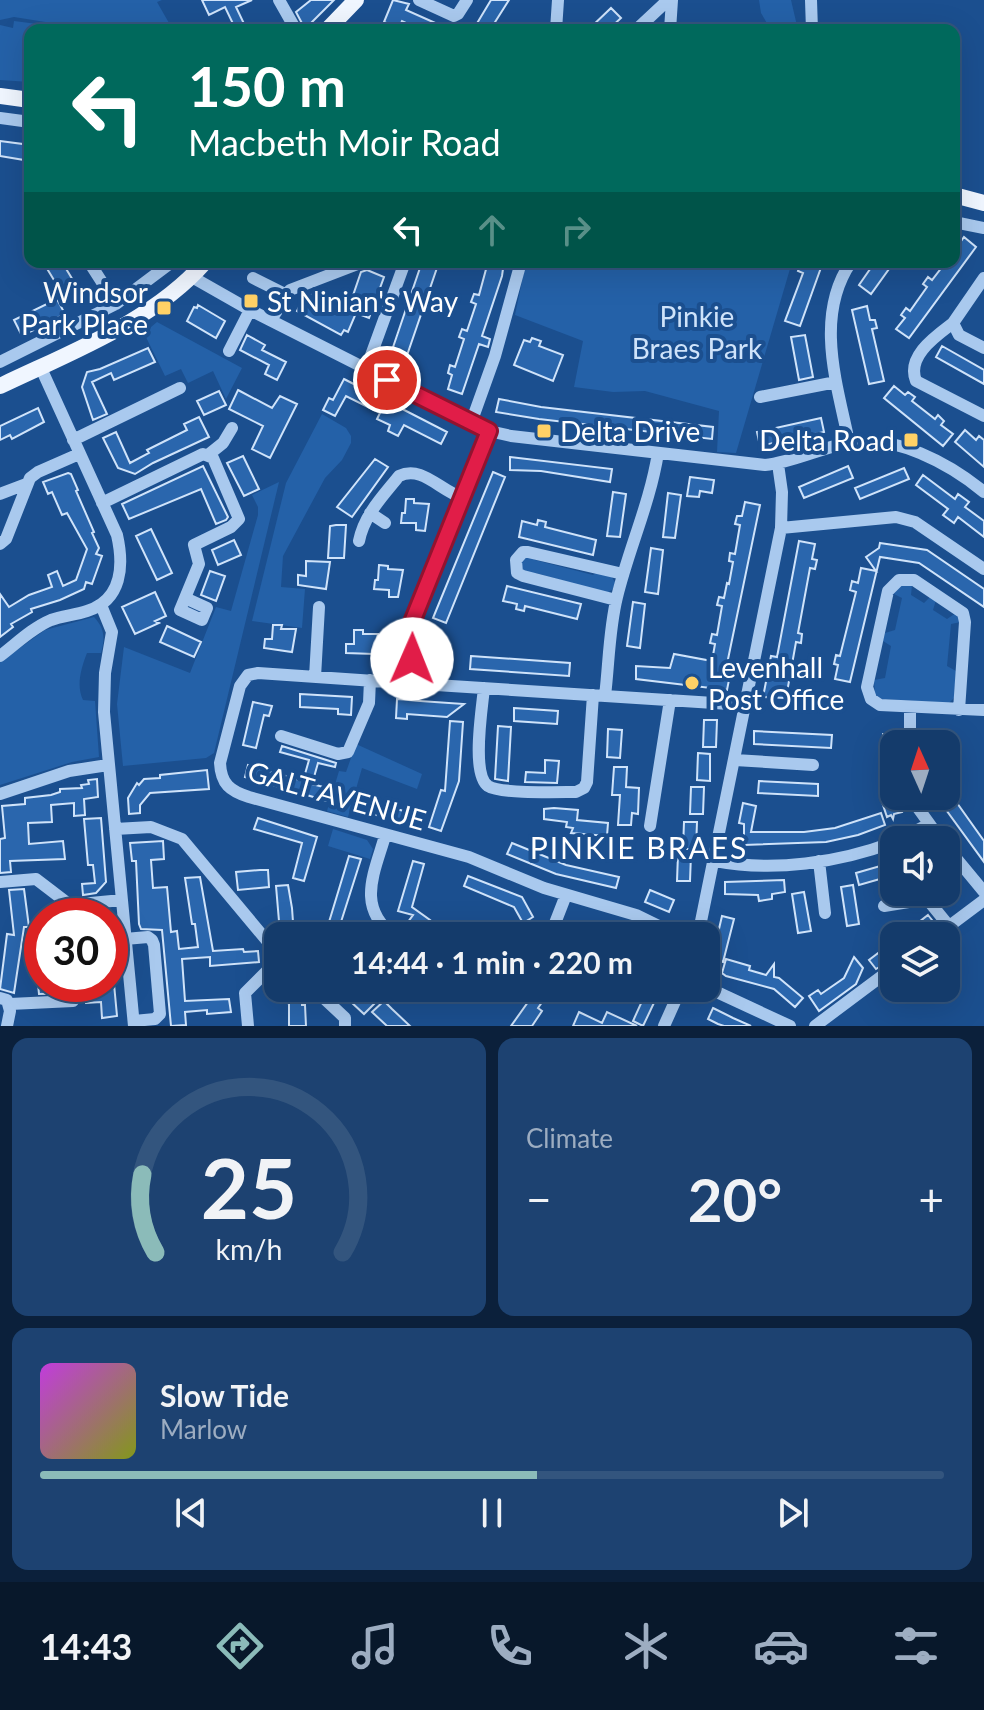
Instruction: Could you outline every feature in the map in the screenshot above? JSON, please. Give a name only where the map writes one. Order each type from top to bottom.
[{"type":"main road","points":[[333,24],[356,0]]},
{"type":"main road","points":[[0,96],[24,99]]},
{"type":"main road","points":[[960,197],[984,203]]},
{"type":"main road","points":[[0,386],[137,318],[200,268]]},
{"type":"street","points":[[279,0],[293,24]]},
{"type":"street","points":[[419,0],[454,16],[467,0]]},
{"type":"street","points":[[556,24],[558,0]]},
{"type":"street","points":[[643,24],[670,0]]},
{"type":"street","points":[[670,0],[670,24]]},
{"type":"street","points":[[811,0],[812,24]]},
{"type":"street","points":[[647,20],[658,24]]},
{"type":"street","points":[[0,118],[24,121]]},
{"type":"street","points":[[960,223],[984,228]]},
{"type":"street","points":[[93,268],[116,304]]},
{"type":"street","points":[[0,362],[116,304],[164,268]]},
{"type":"street","points":[[271,320],[290,290],[347,268]]},
{"type":"street","points":[[366,369],[403,268]]},
{"type":"street","points":[[471,423],[495,356],[519,268]]},
{"type":"street","points":[[847,268],[836,295],[831,355],[849,442]]},
{"type":"street","points":[[192,277],[250,310],[489,431],[751,464],[778,464],[849,442],[869,441],[911,450],[944,465],[984,492]]},
{"type":"street","points":[[253,278],[285,294]]},
{"type":"street","points":[[984,278],[953,323],[933,338],[917,359],[913,374],[916,381],[984,416]]},
{"type":"street","points":[[229,351],[250,310]]},
{"type":"street","points":[[953,323],[959,335],[984,348]]},
{"type":"street","points":[[0,656],[50,620],[101,605],[116,586],[122,564],[117,535],[40,366]]},
{"type":"street","points":[[760,397],[836,382]]},
{"type":"street","points":[[73,440],[136,416],[180,388]]},
{"type":"street","points":[[208,455],[223,443],[232,428]]},
{"type":"street","points":[[489,431],[389,682],[745,705]]},
{"type":"street","points":[[484,688],[479,768],[484,782],[497,790],[584,794],[616,600],[650,494],[658,453]]},
{"type":"street","points":[[0,544],[6,539],[26,484],[38,472],[79,454]]},
{"type":"street","points":[[102,503],[203,454],[213,458],[239,519],[231,527],[194,545],[199,564],[185,598]]},
{"type":"street","points":[[701,922],[781,528],[782,492],[778,464]]},
{"type":"street","points":[[359,541],[370,513],[399,476],[406,472],[421,474],[441,489],[463,498]]},
{"type":"street","points":[[13,517],[0,494],[26,484]]},
{"type":"street","points":[[370,513],[385,523]]},
{"type":"street","points":[[781,528],[896,517],[915,522],[984,569]]},
{"type":"street","points":[[616,600],[523,576],[517,573],[516,560],[523,552],[528,552],[623,574]]},
{"type":"street","points":[[959,710],[965,617],[959,609],[909,579],[895,583],[888,591],[867,687],[868,695],[875,703],[910,707],[959,710],[984,710]]},
{"type":"street","points":[[101,605],[112,632],[103,701],[122,898]]},
{"type":"street","points":[[315,677],[319,607]]},
{"type":"street","points":[[404,642],[412,659],[431,684]]},
{"type":"street","name":"GALT AVENUE","points":[[389,682],[253,673],[243,680],[220,763],[221,774],[232,791],[469,857],[566,895],[650,922]]},
{"type":"street","points":[[281,736],[338,754],[348,752],[369,703],[370,680]]},
{"type":"street","points":[[650,826],[670,700]]},
{"type":"street","points":[[910,707],[910,730]]},
{"type":"street","points":[[735,760],[813,765]]},
{"type":"street","points":[[0,794],[69,771],[108,765]]},
{"type":"street","points":[[922,810],[929,824],[925,826]]},
{"type":"street","points":[[115,829],[151,827],[182,839],[264,940]]},
{"type":"street","points":[[378,922],[371,904],[385,836]]},
{"type":"street","points":[[715,861],[769,865],[819,861],[855,855],[880,846]]},
{"type":"street","points":[[819,861],[825,913]]},
{"type":"street","points":[[960,863],[984,892]]},
{"type":"street","points":[[0,882],[36,879],[61,898]]},
{"type":"street","points":[[555,922],[566,895]]},
{"type":"street","points":[[954,922],[984,900]]},
{"type":"street","points":[[933,906],[946,922]]},
{"type":"street","points":[[128,939],[148,937],[154,945],[160,1014],[155,1019],[134,1024],[128,967]]},
{"type":"street","points":[[248,1026],[245,993],[264,972]]},
{"type":"street","points":[[815,1026],[880,977]]},
{"type":"street","points":[[720,994],[790,1026]]},
{"type":"street","points":[[5,1001],[7,1026]]},
{"type":"street","points":[[328,1002],[345,1018],[345,1026]]},
{"type":"street","points":[[664,1026],[675,1002]]},
{"type":"green space","points":[[0,0],[162,0],[157,2],[170,24],[58,24],[14,17],[0,20]]},
{"type":"green space","points":[[759,0],[791,0],[797,24],[767,24],[761,13]]},
{"type":"green space","points":[[14,21],[38,24],[24,24],[24,82],[0,80],[0,25],[13,28]]},
{"type":"green space","name":"Pinkie Braes Park","points":[[525,268],[790,268],[736,453],[717,452],[719,411],[645,391],[613,392],[574,387],[583,341],[515,315]]},
{"type":"green space","points":[[157,322],[242,368],[226,399],[213,371],[188,383],[181,369],[165,376],[144,333]]},
{"type":"green space","points":[[322,414],[346,428],[351,443],[342,460],[325,478],[283,556],[281,587],[305,589],[302,628],[252,621],[286,483]]},
{"type":"green space","points":[[279,482],[214,753],[206,758],[123,766],[117,704],[124,647],[190,673],[216,607],[231,611],[258,515],[252,495]]},
{"type":"green space","points":[[532,556],[535,560],[593,575],[598,572],[611,576],[615,582],[613,589],[607,593],[536,573],[528,575],[522,571],[521,563],[525,557]]},
{"type":"green space","points":[[900,585],[912,585],[911,595],[924,603],[930,597],[936,600],[933,610],[947,619],[956,613],[961,622],[951,624],[947,666],[956,671],[954,698],[949,703],[882,699],[875,695],[874,680],[885,678],[891,646],[883,641],[885,633],[895,630],[902,598],[894,594]]},
{"type":"green space","points":[[94,617],[102,630],[101,653],[87,653],[80,683],[83,700],[95,701],[99,757],[72,762],[0,785],[0,662],[45,630]]},
{"type":"green space","points":[[356,744],[422,774],[417,789],[362,768],[348,817],[327,811],[339,771],[346,772]]},
{"type":"green space","points":[[333,829],[367,840],[373,849],[370,859],[328,846]]},
{"type":"building","points":[[202,0],[252,0],[236,7],[244,24],[233,24],[225,7],[209,15]]},
{"type":"building","points":[[311,0],[334,0],[310,24],[302,24],[296,12]]},
{"type":"building","points":[[393,0],[409,4],[406,10],[438,24],[408,24],[402,21],[401,24],[389,24],[384,22]]},
{"type":"building","points":[[491,0],[509,0],[494,24],[477,24]]},
{"type":"building","points":[[611,8],[621,18],[614,24],[594,24]]},
{"type":"building","points":[[0,141],[24,144],[24,160],[0,156]]},
{"type":"building","points":[[964,237],[976,247],[909,338],[896,329],[905,318],[901,315],[906,308],[910,311],[927,287],[923,284],[928,277],[932,280],[941,268],[960,268],[960,243]]},
{"type":"building","points":[[47,268],[66,268],[74,282],[60,290]]},
{"type":"building","points":[[420,268],[437,268],[404,364],[389,359]]},
{"type":"building","points":[[486,268],[503,268],[482,336],[490,339],[488,347],[479,344],[462,394],[448,389],[452,375],[448,373],[450,365],[455,367],[464,339],[459,337],[462,329],[467,331],[476,304],[471,302],[474,294],[479,295]]},
{"type":"building","points":[[799,268],[821,268],[800,326],[785,321],[803,273],[798,271]]},
{"type":"building","points":[[871,268],[890,268],[871,294],[859,285]]},
{"type":"building","points":[[367,270],[384,277],[369,318],[356,313],[348,332],[344,330],[341,335],[297,311],[305,294],[311,296],[314,292],[348,310],[361,272]]},
{"type":"building","points":[[57,299],[65,314],[22,336],[14,320]]},
{"type":"building","points":[[198,305],[225,321],[216,338],[187,321]]},
{"type":"building","points":[[867,306],[870,320],[875,320],[877,328],[872,329],[884,381],[869,384],[852,310]]},
{"type":"building","points":[[247,335],[265,345],[262,350],[286,362],[277,380],[265,374],[269,365],[240,350]]},
{"type":"building","points":[[805,335],[813,377],[799,380],[791,337]]},
{"type":"building","points":[[532,338],[541,341],[539,346],[563,355],[553,381],[514,365],[524,340],[530,342]]},
{"type":"building","points":[[942,346],[984,370],[984,384],[936,357]]},
{"type":"building","points":[[148,348],[155,362],[114,380],[111,373],[92,382],[107,414],[93,420],[82,387],[87,372]]},
{"type":"building","points":[[344,379],[447,432],[441,444],[404,425],[398,436],[388,431],[390,425],[377,419],[380,413],[346,396],[335,416],[323,410],[329,398],[333,400]]},
{"type":"building","points":[[894,386],[905,395],[908,392],[915,397],[912,401],[935,419],[938,415],[944,421],[941,425],[953,434],[943,446],[884,398]]},
{"type":"building","points":[[238,390],[272,408],[280,396],[297,404],[270,458],[252,449],[263,426],[229,409]]},
{"type":"building","points":[[219,391],[226,405],[204,415],[197,401]]},
{"type":"building","points":[[499,399],[541,407],[713,427],[712,439],[496,412]]},
{"type":"building","points":[[38,408],[44,422],[12,439],[10,435],[0,440],[0,426]]},
{"type":"building","points":[[199,417],[209,437],[135,474],[118,468],[103,438],[116,432],[130,463],[149,453],[147,450],[187,430],[184,424]]},
{"type":"building","points":[[821,418],[824,432],[760,446],[757,432]]},
{"type":"building","points":[[965,430],[976,440],[979,436],[984,440],[984,467],[955,442]]},
{"type":"building","points":[[243,456],[259,489],[244,496],[227,463]]},
{"type":"building","points":[[510,457],[612,469],[610,482],[541,471],[510,470]]},
{"type":"building","points":[[375,459],[388,467],[352,517],[337,507]]},
{"type":"building","points":[[203,466],[228,517],[226,520],[216,524],[201,489],[129,519],[122,504]]},
{"type":"building","points":[[848,466],[853,478],[804,498],[799,487]]},
{"type":"building","points":[[904,468],[909,479],[860,499],[855,488]]},
{"type":"building","points":[[493,472],[505,477],[446,623],[433,618]]},
{"type":"building","points":[[68,473],[94,532],[99,548],[96,554],[102,556],[92,584],[86,582],[84,589],[31,609],[32,612],[11,624],[13,627],[0,637],[0,594],[9,607],[29,595],[52,587],[48,575],[57,571],[63,586],[76,580],[87,549],[67,513],[62,515],[52,492],[48,494],[43,482]]},
{"type":"building","points":[[923,475],[955,499],[958,494],[969,502],[965,507],[984,521],[984,537],[958,517],[954,523],[943,515],[948,509],[916,485]]},
{"type":"building","points":[[690,477],[714,480],[712,493],[700,491],[699,497],[687,496]]},
{"type":"building","points":[[613,492],[626,494],[620,537],[607,536]]},
{"type":"building","points":[[668,493],[681,495],[675,538],[663,537]]},
{"type":"building","points":[[406,499],[429,504],[425,531],[416,530],[416,523],[401,523]]},
{"type":"building","points":[[745,502],[760,505],[727,664],[732,665],[727,690],[636,679],[636,666],[670,668],[674,654],[712,661],[715,644],[710,643],[712,634],[717,635],[722,606],[717,605],[719,597],[724,598],[729,584],[733,562],[729,561],[730,553],[735,554],[740,525],[735,524],[737,516],[742,516]]},
{"type":"building","points":[[538,520],[546,522],[545,527],[596,540],[593,555],[519,537],[522,521],[537,525]]},
{"type":"building","points":[[346,525],[344,558],[328,558],[330,526]]},
{"type":"building","points":[[151,529],[172,573],[157,580],[136,536]]},
{"type":"building","points":[[234,540],[241,555],[218,565],[212,550]]},
{"type":"building","points":[[799,541],[815,544],[812,559],[817,560],[815,569],[810,568],[798,633],[802,634],[801,643],[796,642],[786,698],[763,697],[771,656],[777,657]]},
{"type":"building","points":[[880,543],[927,550],[984,589],[984,607],[919,563],[880,557],[850,682],[835,679],[838,665],[834,664],[836,655],[840,656],[856,592],[850,590],[852,581],[858,583],[861,568],[876,571],[866,557],[879,548]]},
{"type":"building","points":[[651,548],[663,550],[658,594],[645,592]]},
{"type":"building","points":[[306,561],[330,562],[326,589],[298,585],[298,575],[306,576]]},
{"type":"building","points":[[379,565],[403,570],[398,597],[389,597],[389,590],[374,589]]},
{"type":"building","points":[[210,571],[225,576],[216,601],[201,595]]},
{"type":"building","points":[[507,586],[581,604],[577,619],[525,606],[524,611],[516,609],[517,604],[503,601]]},
{"type":"building","points":[[155,592],[166,616],[155,621],[159,623],[135,634],[122,607]]},
{"type":"building","points":[[633,602],[645,604],[640,648],[627,646]]},
{"type":"building","points":[[273,625],[282,625],[281,629],[296,629],[292,652],[264,648],[265,639],[272,639]]},
{"type":"building","points":[[167,626],[201,642],[194,657],[160,642]]},
{"type":"building","points":[[354,630],[363,630],[363,634],[378,634],[374,654],[346,653],[346,644],[354,644]]},
{"type":"building","points":[[471,656],[570,663],[569,676],[470,669]]},
{"type":"building","points":[[300,694],[352,697],[351,715],[338,714],[338,709],[300,707]]},
{"type":"building","points":[[397,699],[464,704],[447,717],[407,714],[407,719],[396,718]]},
{"type":"building","points":[[253,702],[272,706],[269,716],[264,715],[256,748],[243,745]]},
{"type":"building","points":[[514,708],[558,711],[557,724],[514,721]]},
{"type":"building","points":[[704,720],[717,720],[716,747],[703,747]]},
{"type":"building","points":[[450,721],[463,722],[459,781],[441,831],[429,827],[441,790],[445,791]]},
{"type":"building","points":[[498,726],[511,727],[508,781],[495,779]]},
{"type":"building","points":[[608,729],[622,730],[620,758],[607,757]]},
{"type":"building","points":[[754,731],[832,735],[831,748],[754,744]]},
{"type":"building","points":[[282,746],[336,763],[335,767],[318,763],[312,784],[331,789],[327,801],[245,777],[248,765],[303,781],[309,760],[280,752]]},
{"type":"building","points":[[698,753],[710,754],[710,781],[697,780]]},
{"type":"building","points":[[545,760],[559,761],[557,783],[525,782],[526,772],[545,773]]},
{"type":"building","points":[[614,767],[627,767],[626,787],[639,788],[638,814],[632,813],[631,825],[618,825],[620,795],[612,795]]},
{"type":"building","points":[[207,770],[209,789],[150,793],[140,805],[140,813],[129,814],[128,798],[137,783],[139,785],[144,779]]},
{"type":"building","points":[[97,779],[98,797],[84,799],[85,815],[74,816],[74,803],[51,805],[52,822],[28,823],[29,844],[63,841],[65,859],[10,861],[11,872],[0,873],[0,839],[5,838],[2,806],[25,804],[25,798],[51,795],[60,792],[60,789],[82,788],[81,785],[89,784],[88,780]]},
{"type":"building","points":[[759,781],[818,784],[818,796],[758,793]]},
{"type":"building","points":[[691,787],[704,787],[703,814],[690,814]]},
{"type":"building","points":[[359,798],[407,812],[404,823],[356,809]]},
{"type":"building","points":[[743,803],[756,806],[751,832],[804,832],[835,828],[881,813],[885,825],[826,842],[744,845],[744,824],[739,823]]},
{"type":"building","points":[[960,807],[984,841],[984,862],[960,826],[946,810],[960,810]]},
{"type":"building","points":[[544,809],[578,810],[577,820],[608,823],[607,836],[571,833],[573,828],[566,827],[567,822],[544,819]]},
{"type":"building","points":[[885,810],[902,810],[894,814],[893,819],[891,815],[887,817]]},
{"type":"building","points":[[101,818],[106,882],[96,893],[83,895],[82,884],[95,883],[93,865],[88,865],[84,819]]},
{"type":"building","points":[[258,818],[317,837],[304,881],[293,878],[302,843],[254,829]]},
{"type":"building","points":[[684,822],[697,822],[696,849],[683,849]]},
{"type":"building","points":[[163,841],[164,859],[151,860],[153,888],[167,887],[171,932],[177,931],[179,949],[198,947],[185,878],[200,877],[213,951],[258,951],[259,962],[210,966],[210,957],[182,959],[185,1001],[229,999],[231,1012],[185,1012],[186,1025],[171,1026],[162,930],[141,929],[139,924],[136,861],[132,861],[130,843]]},
{"type":"building","points":[[512,843],[566,865],[619,877],[616,888],[556,874],[507,854]]},
{"type":"building","points":[[678,854],[691,854],[690,881],[677,881]]},
{"type":"building","points":[[349,856],[361,859],[341,922],[329,922]]},
{"type":"building","points":[[413,861],[424,864],[412,907],[430,920],[408,922],[413,915],[398,911]]},
{"type":"building","points":[[880,866],[880,879],[859,885],[856,873]]},
{"type":"building","points":[[268,870],[269,887],[238,890],[236,872]]},
{"type":"building","points":[[468,876],[522,897],[533,917],[522,922],[514,907],[464,886]]},
{"type":"building","points":[[784,880],[785,892],[772,894],[772,899],[759,901],[758,895],[725,894],[725,882]]},
{"type":"building","points":[[288,885],[293,922],[279,922],[276,886]]},
{"type":"building","points":[[853,885],[859,924],[847,926],[841,887]]},
{"type":"building","points":[[24,889],[25,898],[14,993],[0,989],[7,934],[14,935],[9,890]]},
{"type":"building","points":[[650,890],[674,900],[669,912],[645,902]]},
{"type":"building","points":[[804,892],[811,931],[798,933],[792,894]]},
{"type":"building","points":[[928,915],[934,922],[919,922]]},
{"type":"building","points":[[722,916],[734,919],[723,962],[720,961]]},
{"type":"building","points":[[880,952],[880,967],[876,969],[869,960]]},
{"type":"building","points":[[854,957],[863,968],[856,984],[819,1011],[809,996],[818,990],[821,994],[844,978]]},
{"type":"building","points":[[726,959],[750,966],[749,970],[766,975],[774,964],[774,977],[803,998],[795,1007],[774,989],[726,976],[722,973]]},
{"type":"building","points":[[101,1002],[116,1002],[117,1016],[102,1018]]},
{"type":"building","points":[[287,1002],[302,1002],[305,1005],[306,1026],[289,1026]]},
{"type":"building","points":[[351,1002],[374,1004],[364,1014]]},
{"type":"building","points":[[385,1002],[410,1026],[387,1026],[372,1012]]},
{"type":"building","points":[[528,1002],[542,1002],[538,1008],[542,1011],[532,1026],[511,1026]]},
{"type":"building","points":[[642,1002],[654,1002],[643,1026],[633,1021]]},
{"type":"building","points":[[713,1008],[751,1026],[718,1024],[708,1019]]},
{"type":"building","points":[[579,1012],[602,1023],[607,1012],[637,1026],[573,1026]]},
{"type":"place","name":"St Ninian's Way","points":[[251,301]]},
{"type":"place","name":"Windsor Park Place","points":[[164,308]]},
{"type":"place","name":"Delta Drive","points":[[544,431]]},
{"type":"place","name":"Delta Road","points":[[911,440]]},
{"type":"place","name":"Levenhall Post Office","points":[[692,683]]},
{"type":"district","name":"PINKIE BRAES","points":[[639,847]]},
{"type":"route","points":[[387,380],[489,431],[404,642],[412,659]]}]
